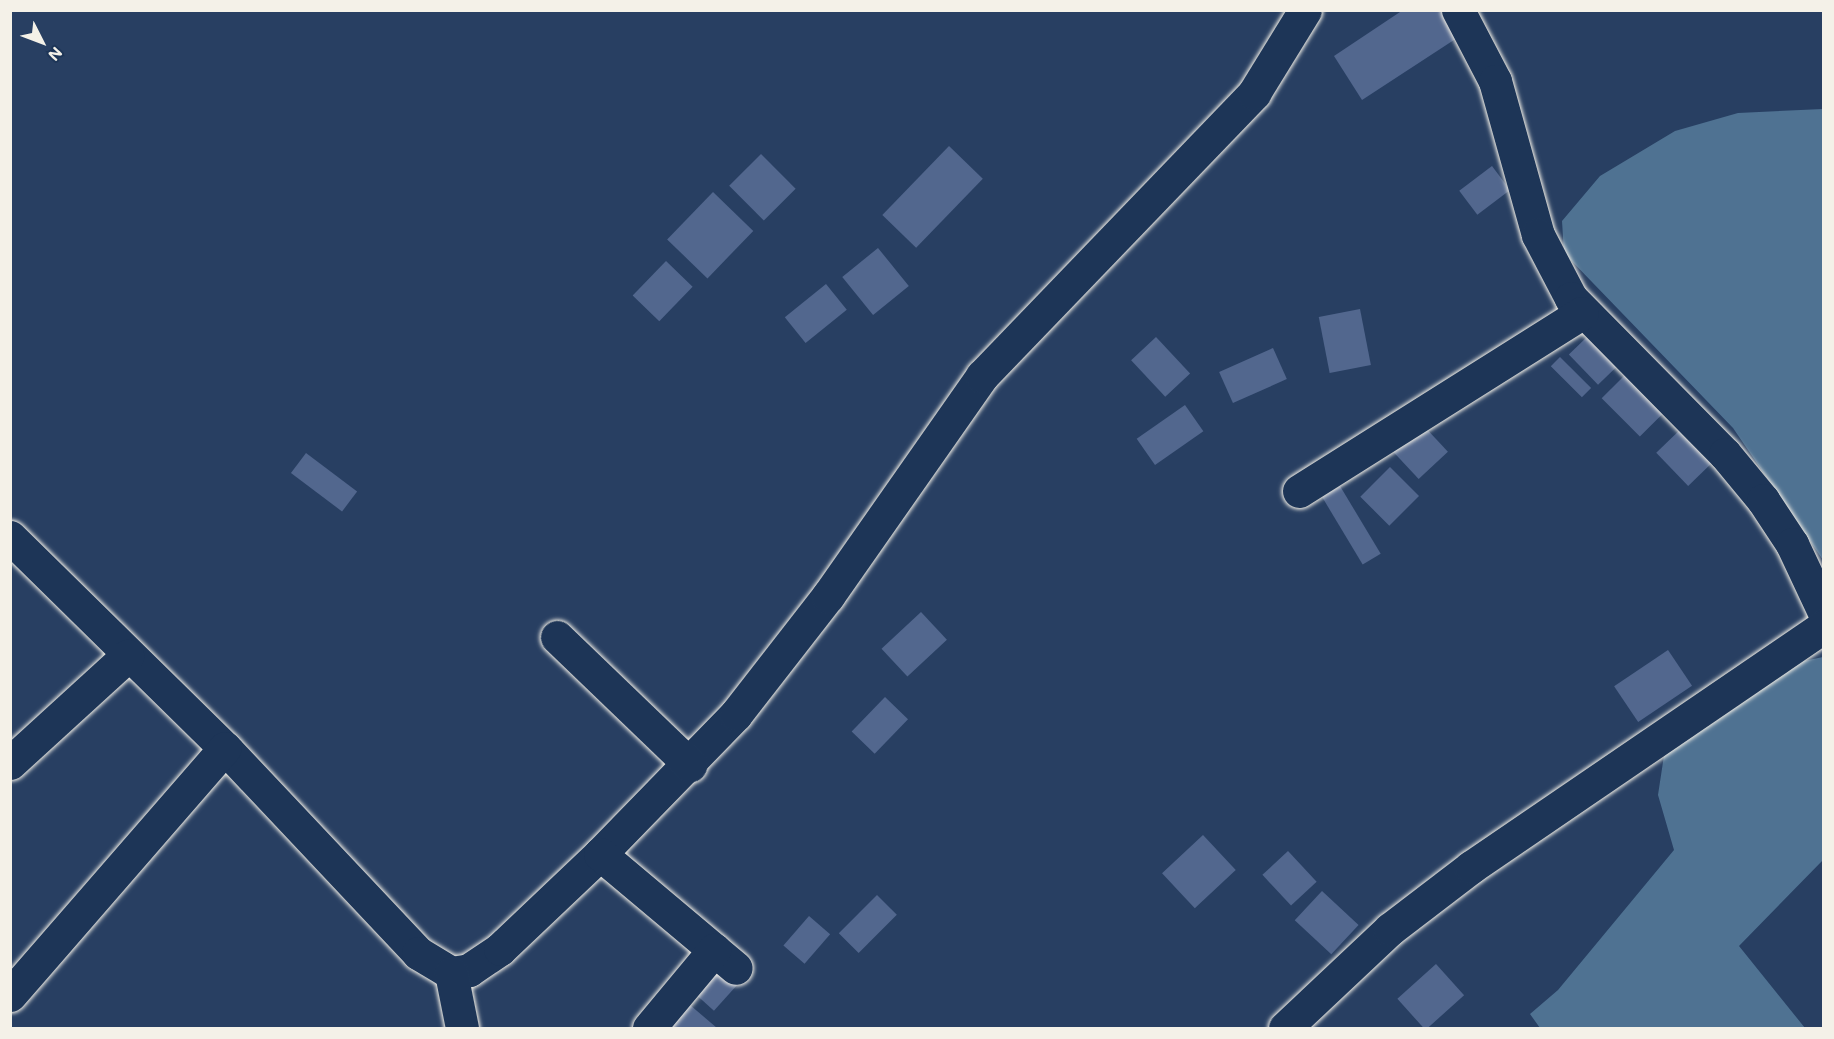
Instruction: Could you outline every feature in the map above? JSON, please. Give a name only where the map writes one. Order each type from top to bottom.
[{"type":"street","points":[[10,537],[127,656],[225,748],[418,954],[451,973],[470,970],[500,949],[690,765],[828,596],[982,376],[1254,93],[1305,10]]},
{"type":"street","points":[[1458,10],[1501,97],[1538,235],[1582,313],[1725,454],[1763,500],[1792,544],[1824,612]]},
{"type":"street","points":[[1299,491],[1582,313]]},
{"type":"street","points":[[1285,1029],[1364,951],[1471,867],[1824,626]]},
{"type":"street","points":[[557,637],[690,765]]},
{"type":"street","points":[[10,763],[127,656]]},
{"type":"street","points":[[10,995],[225,748]]},
{"type":"street","points":[[600,854],[725,959],[649,1029]]},
{"type":"street","points":[[451,973],[462,1029]]},
{"type":"water","points":[[1823,109],[1823,560],[1733,428],[1564,253],[1562,221],[1600,176],[1675,131],[1738,113]]},
{"type":"water","points":[[1823,657],[1823,860],[1739,946],[1805,1028],[1540,1028],[1530,1014],[1558,990],[1674,850],[1658,795],[1665,749],[1799,662]]},
{"type":"building","points":[[1403,10],[1440,10],[1457,38],[1362,100],[1334,56]]},
{"type":"building","points":[[949,146],[983,179],[916,248],[882,215]]},
{"type":"building","points":[[761,154],[796,189],[764,220],[729,186]]},
{"type":"building","points":[[1492,166],[1510,190],[1477,215],[1459,191]]},
{"type":"building","points":[[713,192],[753,231],[707,278],[667,239]]},
{"type":"building","points":[[878,248],[909,286],[873,315],[842,277]]},
{"type":"building","points":[[666,261],[693,287],[659,321],[633,296]]},
{"type":"building","points":[[826,284],[847,310],[806,343],[785,317]]},
{"type":"building","points":[[1360,309],[1371,365],[1330,373],[1319,317]]},
{"type":"building","points":[[1589,335],[1618,365],[1598,385],[1569,354]]},
{"type":"building","points":[[1156,337],[1190,374],[1165,397],[1131,360]]},
{"type":"building","points":[[1273,348],[1287,379],[1233,403],[1219,372]]},
{"type":"building","points":[[1560,357],[1591,388],[1582,397],[1551,366]]},
{"type":"building","points":[[1630,370],[1668,408],[1640,436],[1602,398]]},
{"type":"building","points":[[1185,405],[1203,431],[1155,465],[1137,439]]},
{"type":"building","points":[[1422,424],[1448,452],[1419,479],[1393,451]]},
{"type":"building","points":[[1685,425],[1717,458],[1688,486],[1656,453]]},
{"type":"building","points":[[306,453],[357,492],[342,511],[291,473]]},
{"type":"building","points":[[1390,467],[1419,496],[1389,526],[1360,497]]},
{"type":"building","points":[[1340,486],[1381,554],[1363,565],[1322,497]]},
{"type":"building","points":[[921,612],[947,640],[907,677],[882,649]]},
{"type":"building","points":[[1668,650],[1692,686],[1638,722],[1614,686]]},
{"type":"building","points":[[885,697],[908,719],[875,754],[852,732]]},
{"type":"building","points":[[1203,835],[1236,870],[1195,908],[1162,873]]},
{"type":"building","points":[[1288,851],[1317,882],[1291,906],[1262,875]]},
{"type":"building","points":[[1322,891],[1359,925],[1331,954],[1295,920]]},
{"type":"building","points":[[877,895],[897,915],[859,953],[839,933]]},
{"type":"building","points":[[809,916],[830,934],[805,964],[783,945]]},
{"type":"building","points":[[717,961],[740,982],[714,1011],[691,990]]},
{"type":"building","points":[[1436,964],[1464,995],[1428,1028],[1424,1028],[1397,999]]},
{"type":"building","points":[[683,999],[717,1028],[658,1028]]}]
